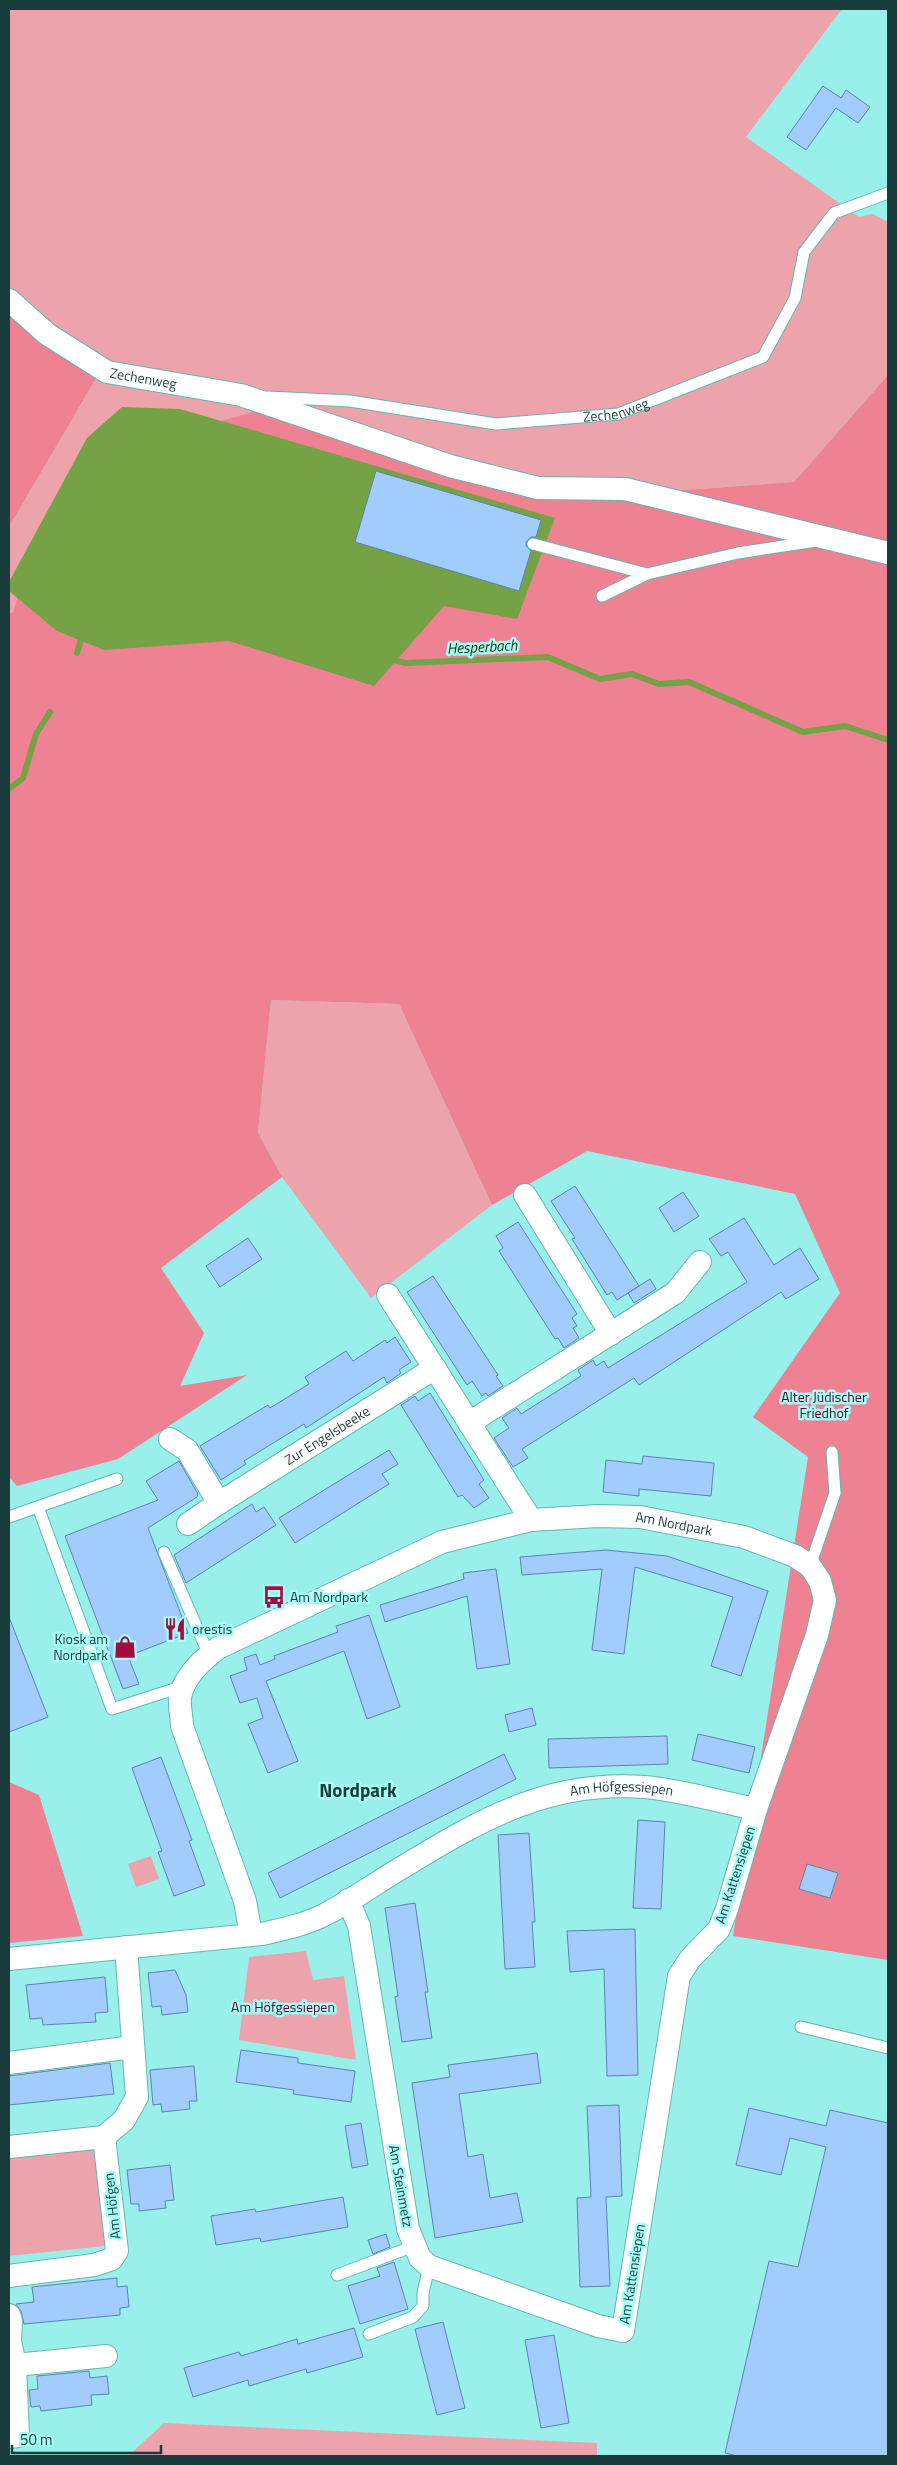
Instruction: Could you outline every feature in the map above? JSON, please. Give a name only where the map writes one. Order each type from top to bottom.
[{"type":"street","name":"Zechenweg","points":[[9,300],[47,334],[107,372],[241,395],[450,466],[529,486],[538,488],[625,489],[888,553]]},
{"type":"street","points":[[525,1195],[611,1334]]},
{"type":"street","points":[[469,1423],[675,1294],[700,1262]]},
{"type":"street","points":[[388,1295],[531,1520]]},
{"type":"street","name":"Zur Engelsbeeke","points":[[188,1524],[219,1502],[434,1368]]},
{"type":"street","points":[[170,1439],[187,1450],[219,1502]]},
{"type":"street","name":"Am Nordpark","points":[[251,1935],[245,1901],[182,1726],[180,1698],[184,1686],[192,1673],[213,1652],[442,1542],[531,1520],[598,1516],[640,1517],[744,1537],[795,1556],[810,1566]]},
{"type":"street","name":"Am Kattensiepen","points":[[623,2331],[678,1976],[690,1959],[719,1929],[756,1809],[822,1617],[825,1600],[820,1582],[810,1566]]},
{"type":"street","name":"Am Höfgessiepen","points":[[9,1959],[251,1935],[298,1926],[324,1915],[443,1842],[497,1814],[563,1791],[589,1788],[643,1787],[670,1790],[756,1809]]},
{"type":"street","name":"Am Steinmetz","points":[[348,1900],[359,1926],[400,2186],[414,2246],[420,2258],[429,2266],[453,2277],[598,2326],[623,2331]]},
{"type":"street","points":[[9,2147],[104,2137],[124,2120],[137,2097],[126,1947]]},
{"type":"street","points":[[9,2063],[133,2047]]},
{"type":"street","name":"Am Höfgen","points":[[9,2276],[94,2265],[112,2259],[117,2251],[104,2137]]},
{"type":"street","points":[[9,2315],[11,2321],[10,2341],[15,2364],[18,2436],[9,2437]]},
{"type":"street","points":[[15,2364],[106,2356]]},
{"type":"lane","name":"Zechenweg","points":[[241,395],[350,401],[496,424],[618,414],[763,357],[795,298],[804,252],[834,213],[888,193]]},
{"type":"lane","points":[[602,596],[647,574],[738,553],[830,539]]},
{"type":"lane","points":[[533,544],[647,574]]},
{"type":"lane","points":[[810,1566],[835,1493],[832,1452]]},
{"type":"lane","points":[[9,1518],[117,1479]]},
{"type":"lane","points":[[38,1507],[112,1709],[184,1686]]},
{"type":"lane","points":[[164,1552],[213,1652]]},
{"type":"lane","points":[[801,2027],[888,2048]]},
{"type":"lane","points":[[336,2275],[414,2246]]},
{"type":"lane","points":[[369,2334],[413,2317],[424,2306],[423,2293],[429,2266]]},
{"type":"green space","points":[[9,9],[842,9],[746,137],[859,217],[873,214],[888,222],[888,375],[794,482],[550,500],[263,409],[13,614],[9,613],[9,527],[98,375],[9,300]]},
{"type":"green space","points":[[9,300],[98,375],[9,527]]},
{"type":"green space","name":"Alter Jüdischer Friedhof","points":[[888,375],[888,1960],[733,1936],[808,1457],[753,1417],[840,1293],[795,1194],[587,1151],[492,1205],[399,1004],[271,1000],[258,1133],[282,1177],[161,1268],[204,1333],[180,1386],[247,1375],[118,1459],[17,1486],[9,1477],[9,613],[13,613],[25,573],[187,431],[263,409],[550,500],[794,482]]},
{"type":"green space","points":[[271,1000],[399,1004],[492,1205],[371,1298],[282,1177],[258,1133]]},
{"type":"green space","points":[[9,1782],[39,1795],[83,1936],[9,1943]]},
{"type":"green space","points":[[151,1856],[159,1879],[136,1887],[128,1864]]},
{"type":"green space","name":"Am Höfgessiepen","points":[[306,1951],[313,1980],[344,1976],[356,2060],[239,2040],[249,1957]]},
{"type":"green space","points":[[95,2148],[105,2246],[9,2256],[9,2157]]},
{"type":"green space","points":[[164,2423],[597,2443],[597,2456],[128,2456]]},
{"type":"shaded area","points":[[122,407],[180,409],[555,518],[517,619],[444,606],[374,686],[229,641],[104,650],[57,631],[9,591],[9,582],[87,438]]},
{"type":"building","points":[[823,86],[841,98],[846,90],[870,107],[858,123],[836,108],[806,150],[787,137]]},
{"type":"building","points":[[376,471],[541,520],[536,537],[531,537],[526,542],[526,546],[531,551],[519,591],[355,542]]},
{"type":"building","points":[[575,1186],[639,1286],[617,1300],[612,1292],[607,1295],[572,1239],[575,1238],[551,1201]]},
{"type":"building","points":[[683,1192],[699,1216],[674,1232],[659,1208]]},
{"type":"building","points":[[744,1218],[774,1265],[800,1248],[819,1279],[786,1299],[781,1292],[639,1385],[634,1378],[522,1449],[528,1458],[513,1467],[494,1438],[509,1428],[502,1418],[517,1408],[521,1414],[581,1376],[578,1370],[593,1360],[596,1366],[604,1361],[608,1368],[747,1282],[728,1252],[721,1256],[709,1239]]},
{"type":"building","points":[[518,1222],[577,1314],[572,1318],[577,1326],[573,1328],[579,1338],[564,1348],[558,1338],[555,1339],[499,1251],[503,1248],[496,1236]]},
{"type":"building","points":[[248,1238],[262,1259],[220,1287],[206,1266]]},
{"type":"building","points":[[433,1276],[498,1375],[496,1376],[503,1386],[488,1396],[486,1393],[482,1396],[472,1381],[467,1385],[407,1292]]},
{"type":"building","points":[[650,1279],[656,1289],[634,1303],[628,1293]]},
{"type":"building","points":[[395,1337],[411,1362],[399,1370],[401,1373],[387,1383],[384,1377],[306,1428],[304,1424],[244,1461],[246,1464],[221,1480],[200,1446],[268,1405],[270,1408],[309,1384],[305,1377],[346,1351],[353,1361],[385,1340],[387,1343]]},
{"type":"building","points":[[430,1393],[484,1480],[479,1484],[489,1498],[474,1508],[462,1495],[458,1497],[401,1405],[415,1396],[418,1401]]},
{"type":"building","points":[[389,1450],[398,1464],[382,1474],[389,1484],[295,1543],[279,1518]]},
{"type":"building","points":[[643,1456],[714,1463],[711,1496],[639,1489],[639,1496],[603,1492],[606,1460],[642,1464]]},
{"type":"building","points":[[179,1461],[198,1494],[197,1497],[148,1528],[188,1633],[128,1656],[139,1684],[123,1689],[65,1536],[158,1500],[146,1481]]},
{"type":"building","points":[[252,1504],[256,1512],[264,1507],[276,1525],[186,1583],[174,1555]]},
{"type":"building","points":[[606,1550],[667,1556],[768,1591],[741,1676],[711,1666],[733,1597],[635,1567],[624,1654],[592,1650],[602,1569],[522,1575],[520,1557]]},
{"type":"building","points":[[496,1569],[510,1664],[477,1669],[467,1596],[385,1622],[380,1605],[464,1579],[463,1573]]},
{"type":"building","points":[[369,1615],[400,1707],[367,1719],[344,1651],[266,1681],[298,1761],[268,1773],[248,1724],[263,1718],[257,1698],[240,1703],[230,1676],[247,1670],[244,1658],[256,1654],[260,1665],[275,1659],[274,1656],[338,1632],[336,1626]]},
{"type":"building","points":[[9,1617],[48,1717],[9,1732]]},
{"type":"building","points":[[532,1708],[536,1725],[509,1732],[505,1715]]},
{"type":"building","points":[[698,1734],[755,1747],[749,1773],[692,1760]]},
{"type":"building","points":[[667,1736],[668,1764],[549,1768],[548,1739]]},
{"type":"building","points":[[504,1754],[516,1779],[280,1898],[268,1873]]},
{"type":"building","points":[[161,1757],[192,1840],[189,1841],[205,1885],[174,1896],[158,1852],[162,1851],[132,1768]]},
{"type":"building","points":[[638,1820],[665,1822],[661,1909],[633,1908]]},
{"type":"building","points":[[529,1833],[535,1922],[532,1922],[535,1967],[505,1969],[498,1835]]},
{"type":"building","points":[[807,1864],[838,1873],[830,1898],[799,1889]]},
{"type":"building","points":[[415,1903],[428,1992],[425,1992],[432,2038],[402,2042],[395,1997],[398,1996],[385,1908]]},
{"type":"building","points":[[635,1929],[638,2075],[607,2076],[604,1969],[570,1972],[567,1931]]},
{"type":"building","points":[[175,1970],[186,1995],[188,2012],[162,2015],[161,2006],[152,2007],[148,1973]]},
{"type":"building","points":[[105,1977],[108,2012],[95,2013],[96,2022],[43,2025],[42,2018],[30,2019],[26,1985]]},
{"type":"building","points":[[241,2050],[298,2058],[298,2063],[355,2071],[351,2102],[293,2094],[294,2090],[236,2082]]},
{"type":"building","points":[[537,2053],[541,2083],[459,2094],[468,2157],[483,2154],[490,2198],[517,2193],[523,2222],[435,2238],[412,2083],[450,2077],[448,2065]]},
{"type":"building","points":[[110,2063],[114,2094],[9,2105],[9,2076]]},
{"type":"building","points":[[194,2066],[197,2101],[189,2101],[190,2109],[162,2112],[161,2104],[153,2105],[150,2070]]},
{"type":"building","points":[[619,2105],[622,2196],[606,2197],[610,2286],[580,2287],[577,2198],[591,2197],[587,2106]]},
{"type":"building","points":[[749,2108],[826,2126],[830,2110],[888,2123],[888,2456],[737,2456],[725,2453],[769,2261],[798,2267],[826,2147],[790,2138],[781,2175],[736,2165]]},
{"type":"building","points":[[361,2123],[368,2165],[352,2168],[345,2126]]},
{"type":"building","points":[[170,2165],[174,2200],[165,2201],[166,2208],[139,2211],[139,2204],[131,2204],[127,2170]]},
{"type":"building","points":[[343,2197],[348,2227],[261,2242],[260,2238],[216,2245],[211,2216],[255,2209],[256,2212]]},
{"type":"building","points":[[386,2234],[390,2247],[373,2254],[368,2240]]},
{"type":"building","points":[[394,2262],[408,2309],[360,2324],[348,2286],[380,2276],[377,2268]]},
{"type":"building","points":[[117,2278],[117,2287],[127,2286],[129,2307],[120,2308],[120,2315],[24,2324],[21,2311],[16,2304],[34,2302],[32,2287]]},
{"type":"building","points":[[443,2322],[465,2408],[437,2415],[415,2329]]},
{"type":"building","points":[[354,2328],[363,2357],[307,2373],[306,2369],[249,2386],[248,2380],[193,2397],[184,2368],[239,2352],[241,2356],[297,2339],[298,2344]]},
{"type":"building","points":[[554,2335],[569,2423],[541,2428],[525,2340]]},
{"type":"building","points":[[89,2371],[90,2378],[107,2376],[109,2394],[91,2395],[92,2405],[41,2411],[40,2406],[31,2407],[29,2390],[38,2389],[37,2376]]},
{"type":"waterway","points":[[77,653],[83,633]]},
{"type":"waterway","name":"Hesperbach","points":[[390,659],[406,663],[548,657],[600,679],[632,674],[659,684],[689,682],[803,732],[845,726],[888,740]]},
{"type":"waterway","points":[[9,789],[23,778],[36,734],[50,712]]},
{"type":"place","name":"Am Nordpark","points":[[274,1597]]},
{"type":"place","name":"orestis","points":[[175,1629]]},
{"type":"place","name":"Kiosk am Nordpark","points":[[125,1647]]},
{"type":"district","name":"Nordpark","points":[[358,1790]]}]
